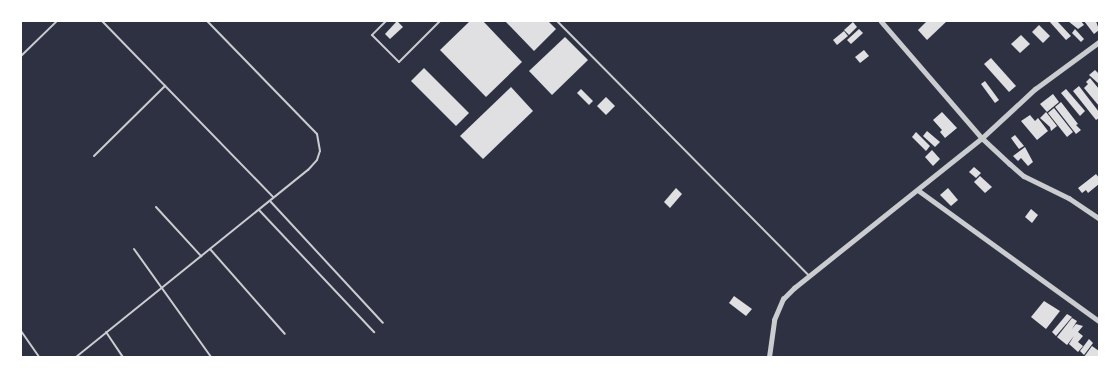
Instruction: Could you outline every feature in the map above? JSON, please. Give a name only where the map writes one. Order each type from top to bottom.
[{"type":"street","points":[[881,21],[982,138],[1024,176],[1068,198],[1099,218]]},
{"type":"street","points":[[768,357],[774,320],[783,299],[808,275],[982,138],[1035,89],[1099,42]]},
{"type":"street","points":[[918,190],[1099,321]]},
{"type":"lane","points":[[21,56],[57,21]]},
{"type":"lane","points":[[102,21],[274,198]]},
{"type":"lane","points":[[76,357],[274,198],[317,160],[320,143],[317,134],[207,21]]},
{"type":"lane","points":[[386,21],[372,35],[399,62],[440,21]]},
{"type":"lane","points":[[557,21],[808,275]]},
{"type":"lane","points":[[94,156],[165,86]]},
{"type":"lane","points":[[270,201],[383,323]]},
{"type":"lane","points":[[156,207],[201,256]]},
{"type":"lane","points":[[259,210],[374,332]]},
{"type":"lane","points":[[134,249],[163,287],[211,357]]},
{"type":"lane","points":[[210,249],[285,334]]},
{"type":"lane","points":[[21,332],[39,357]]},
{"type":"lane","points":[[106,332],[123,357]]},
{"type":"building","points":[[397,21],[403,27],[390,39],[385,34]]},
{"type":"building","points":[[470,21],[483,21],[522,62],[486,97],[440,50]]},
{"type":"building","points":[[505,21],[548,21],[556,29],[534,51]]},
{"type":"building","points":[[927,21],[947,21],[927,40],[918,30]]},
{"type":"building","points":[[1049,21],[1057,21],[1071,36],[1066,40]]},
{"type":"building","points":[[1068,21],[1081,21],[1084,25],[1078,29]]},
{"type":"building","points":[[1084,21],[1096,21],[1099,30],[1094,34]]},
{"type":"building","points":[[853,22],[857,27],[849,35],[844,30]]},
{"type":"building","points":[[1039,25],[1050,36],[1043,43],[1032,32]]},
{"type":"building","points":[[859,29],[863,33],[851,44],[847,40]]},
{"type":"building","points":[[1075,29],[1084,39],[1081,42],[1072,33]]},
{"type":"building","points":[[844,31],[848,36],[837,45],[833,40]]},
{"type":"building","points":[[1021,35],[1030,44],[1020,53],[1011,44]]},
{"type":"building","points":[[565,37],[588,60],[552,95],[529,71]]},
{"type":"building","points":[[864,50],[869,56],[860,63],[855,57]]},
{"type":"building","points":[[991,58],[1016,86],[1009,92],[984,64]]},
{"type":"building","points":[[424,68],[469,113],[456,126],[411,81]]},
{"type":"building","points":[[1095,70],[1099,74],[1099,84],[1089,75]]},
{"type":"building","points":[[1090,78],[1099,89],[1099,106],[1084,88]]},
{"type":"building","points":[[985,81],[999,100],[995,103],[981,84]]},
{"type":"building","points":[[1079,86],[1099,112],[1099,118],[1096,120],[1073,91]]},
{"type":"building","points":[[511,87],[533,111],[483,159],[460,136]]},
{"type":"building","points":[[581,89],[593,101],[589,105],[577,93]]},
{"type":"building","points":[[1066,89],[1085,111],[1080,116],[1061,93]]},
{"type":"building","points":[[1053,94],[1059,102],[1047,112],[1040,104]]},
{"type":"building","points":[[606,97],[615,106],[606,115],[597,106]]},
{"type":"building","points":[[1061,102],[1081,130],[1076,134],[1055,107]]},
{"type":"building","points":[[1054,108],[1073,132],[1067,137],[1048,113]]},
{"type":"building","points":[[942,112],[957,128],[945,138],[940,132],[942,130],[933,120]]},
{"type":"building","points":[[1046,112],[1057,126],[1051,131],[1050,127],[1040,118]]},
{"type":"building","points":[[1030,115],[1035,121],[1038,118],[1048,131],[1037,140],[1021,121]]},
{"type":"building","points":[[927,131],[940,142],[935,147],[923,136]]},
{"type":"building","points":[[916,132],[930,146],[926,151],[912,137]]},
{"type":"building","points":[[1015,135],[1024,146],[1019,149],[1011,138]]},
{"type":"building","points":[[1025,147],[1033,162],[1028,166],[1021,158],[1018,161],[1013,156]]},
{"type":"building","points":[[932,150],[940,159],[933,166],[925,157]]},
{"type":"building","points":[[974,167],[981,173],[976,178],[969,172]]},
{"type":"building","points":[[1096,174],[1099,178],[1099,184],[1088,193],[1086,190],[1082,193],[1078,188]]},
{"type":"building","points":[[980,176],[992,187],[985,193],[974,182]]},
{"type":"building","points":[[676,188],[682,194],[670,208],[664,202]]},
{"type":"building","points":[[948,188],[958,200],[951,206],[940,195]]},
{"type":"building","points":[[1031,209],[1038,215],[1032,223],[1025,217]]},
{"type":"building","points":[[734,296],[752,309],[746,316],[729,303]]},
{"type":"building","points":[[1044,301],[1060,311],[1046,329],[1031,317]]},
{"type":"building","points":[[1067,314],[1072,317],[1056,336],[1052,332]]},
{"type":"building","points":[[1072,318],[1077,321],[1072,329],[1076,324],[1083,326],[1078,332],[1083,336],[1078,342],[1083,346],[1078,352],[1069,344],[1074,336],[1067,345],[1057,337]]},
{"type":"building","points":[[1089,339],[1093,343],[1084,355],[1080,351]]},
{"type":"building","points":[[1092,346],[1099,351],[1099,357],[1084,357]]}]
